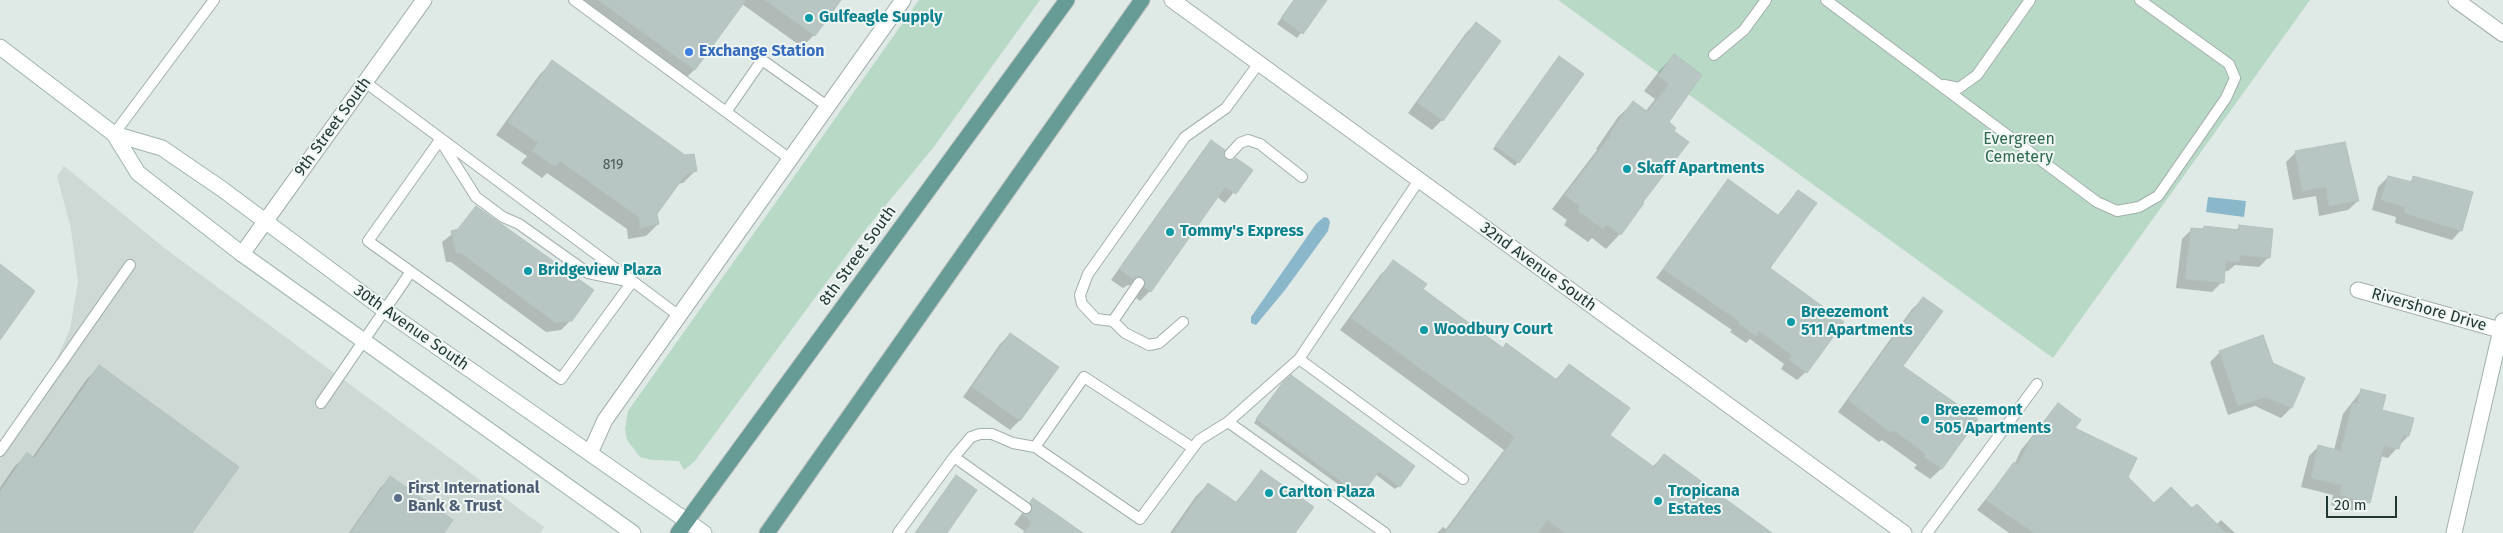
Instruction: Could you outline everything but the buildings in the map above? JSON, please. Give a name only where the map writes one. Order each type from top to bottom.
[{"type":"main road","name":"8th Street South","points":[[682,527],[1067,0]]},
{"type":"main road","points":[[767,533],[1142,0]]},
{"type":"street","name":"9th Street South","points":[[242,254],[424,0]]},
{"type":"street","points":[[590,453],[605,420],[903,0]]},
{"type":"street","name":"32nd Avenue South","points":[[1172,0],[1904,533]]},
{"type":"street","points":[[2456,0],[2503,34]]},
{"type":"street","name":"30th Avenue South","points":[[0,46],[114,134],[138,173],[242,254],[633,533]]},
{"type":"street","name":"30th Avenue South","points":[[114,134],[162,148],[222,189],[383,310],[590,453],[682,527],[704,533]]},
{"type":"street","name":"Rivershore Drive","points":[[2358,290],[2502,325],[2454,533]]},
{"type":"lane","points":[[114,134],[214,0]]},
{"type":"lane","points":[[574,0],[790,159]]},
{"type":"lane","points":[[1714,56],[1744,30],[1766,0]]},
{"type":"lane","points":[[1826,0],[1943,85],[2097,202],[2117,211],[2139,207],[2158,196],[2226,98],[2235,78],[2228,64],[2140,0]]},
{"type":"lane","points":[[1943,85],[1960,88],[1977,76],[2030,0]]},
{"type":"lane","points":[[726,112],[762,60],[827,106]]},
{"type":"lane","points":[[1183,322],[1159,343],[1149,345],[1125,333],[1113,320],[1096,319],[1082,304],[1080,295],[1088,274],[1185,137],[1226,108],[1259,64]]},
{"type":"lane","points":[[365,82],[440,140],[678,315]]},
{"type":"lane","points":[[440,140],[368,241],[561,379],[632,282]]},
{"type":"lane","points":[[440,140],[476,197],[503,217],[520,224],[588,273],[632,282]]},
{"type":"lane","points":[[1230,154],[1240,143],[1248,140],[1260,144],[1302,177]]},
{"type":"lane","points":[[898,533],[954,457],[971,437],[980,434],[992,434],[1013,443],[1035,447],[1140,518],[1199,440],[1228,422],[1299,359],[1419,180]]},
{"type":"lane","points":[[0,451],[130,265]]},
{"type":"lane","points":[[321,403],[410,272]]},
{"type":"lane","points":[[1113,320],[1139,283]]},
{"type":"lane","points":[[1299,359],[1464,479]]},
{"type":"lane","points":[[1035,447],[1084,377],[1193,448]]},
{"type":"lane","points":[[1927,533],[2038,384]]},
{"type":"lane","points":[[1228,422],[1385,533]]},
{"type":"lane","points":[[954,457],[1026,508]]},
{"type":"shaded area","points":[[64,166],[167,250],[544,527],[540,533],[0,533],[0,443],[52,370],[70,329],[78,282],[71,229],[57,176]]},
{"type":"green space","points":[[919,0],[1040,0],[933,148],[862,234],[694,462],[684,470],[679,461],[652,460],[640,457],[627,440],[625,429],[628,411]]},
{"type":"green space","name":"Evergreen Cemetery","points":[[1558,0],[2310,0],[2053,358]]},
{"type":"water","points":[[2208,197],[2246,201],[2244,217],[2206,212]]},
{"type":"water","points":[[1324,217],[1328,218],[1330,222],[1328,231],[1285,290],[1256,325],[1251,323],[1251,317],[1316,224]]},
{"type":"place","name":"Gulfeagle Supply","points":[[809,18]]},
{"type":"place","name":"Exchange Station","points":[[689,52]]},
{"type":"place","name":"Skaff Apartments","points":[[1627,169]]},
{"type":"place","name":"Tommy's Express","points":[[1170,232]]},
{"type":"place","name":"Bridgeview Plaza","points":[[528,271]]},
{"type":"place","name":"Breezemont 511 Apartments","points":[[1791,322]]},
{"type":"place","name":"Woodbury Court","points":[[1424,330]]},
{"type":"place","name":"Breezemont 505 Apartments","points":[[1925,420]]},
{"type":"place","name":"Carlton Plaza","points":[[1269,493]]},
{"type":"place","name":"First International Bank & Trust","points":[[398,498]]},
{"type":"place","name":"Tropicana Estates","points":[[1658,501]]}]
